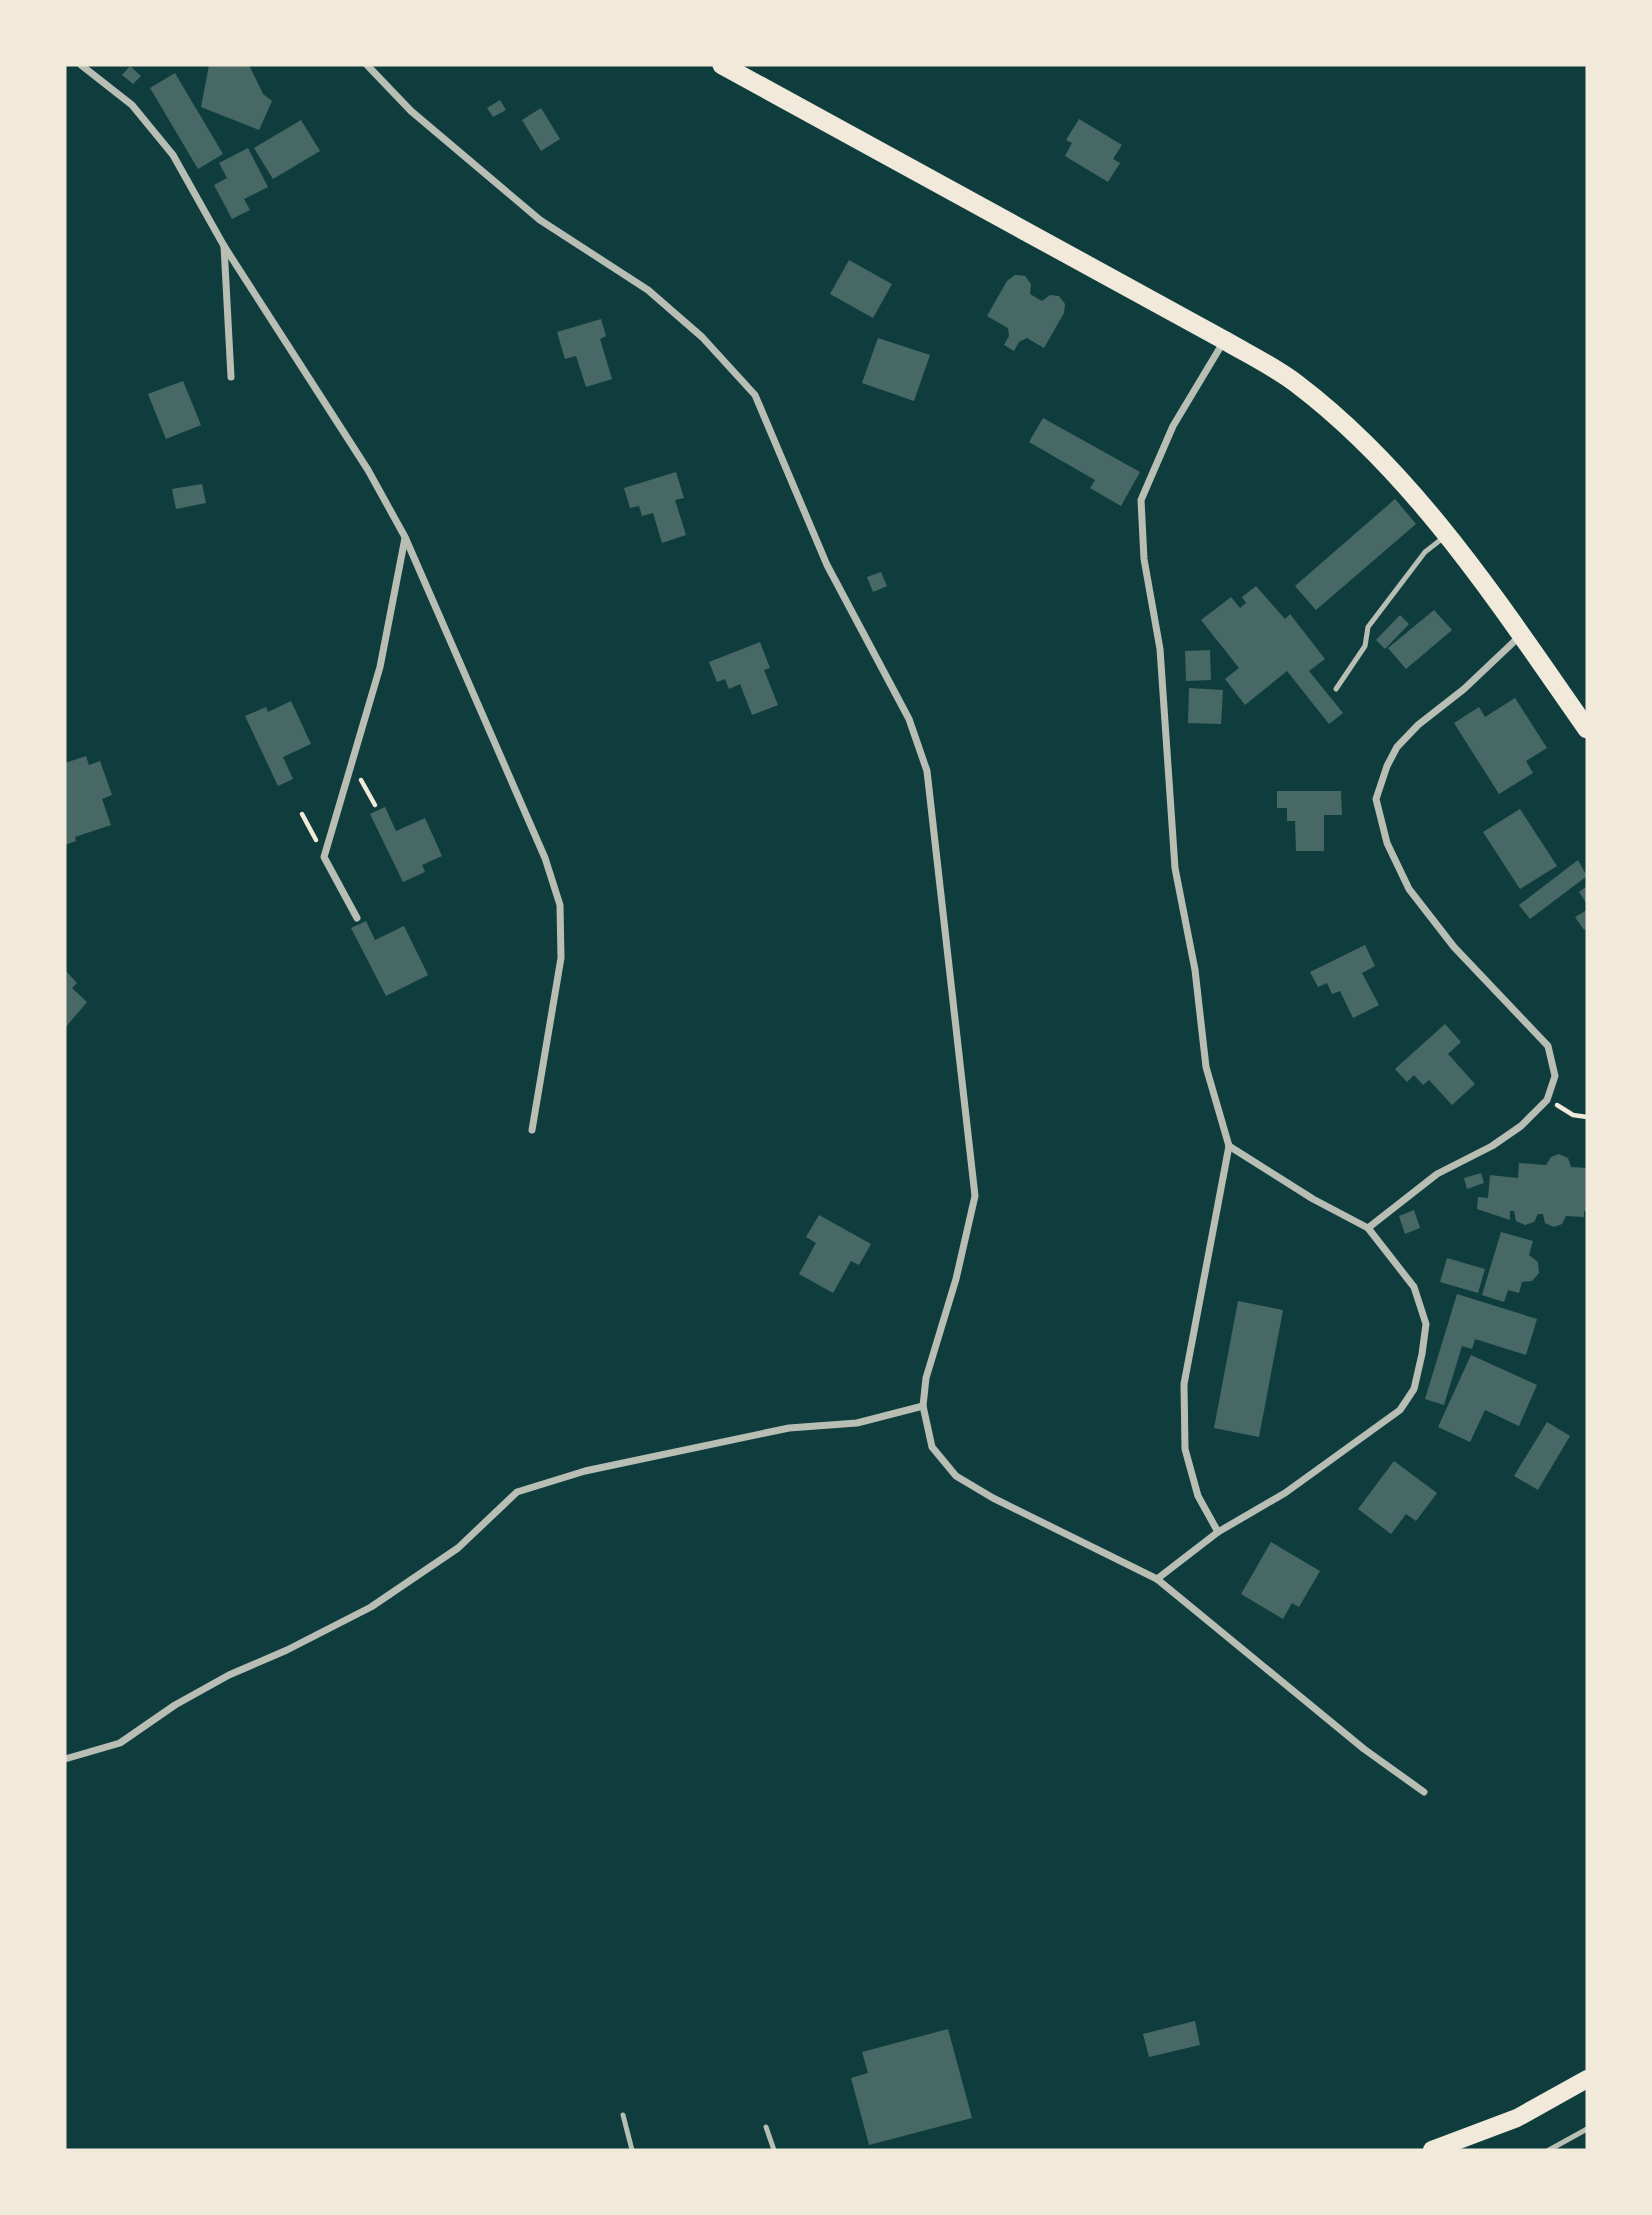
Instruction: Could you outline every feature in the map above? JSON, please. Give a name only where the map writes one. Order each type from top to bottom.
[{"type":"highway","points":[[722,65],[1224,340],[1297,383],[1404,483],[1521,635],[1587,729]]},
{"type":"main road","points":[[1433,2150],[1517,2118],[1587,2079]]},
{"type":"street","points":[[81,65],[132,106],[173,155],[224,246],[368,470],[405,537],[545,858],[560,905],[561,958],[533,1130]]},
{"type":"street","points":[[367,65],[411,111],[540,220],[648,290],[702,337],[755,395],[827,565],[909,719],[929,783],[975,1196],[956,1279],[926,1378],[923,1406],[932,1447],[956,1476],[993,1498],[1157,1579],[1364,1749],[1423,1792]]},
{"type":"street","points":[[224,246],[231,377]]},
{"type":"street","points":[[1218,1532],[1198,1496],[1185,1449],[1184,1384],[1229,1146],[1206,1067],[1195,970],[1175,868],[1160,649],[1144,559],[1141,500],[1173,426],[1224,340]]},
{"type":"street","points":[[357,918],[324,857],[380,667],[405,537]]},
{"type":"street","points":[[1368,1228],[1437,1174],[1492,1146],[1521,1126],[1547,1100],[1555,1076],[1548,1046],[1454,947],[1409,889],[1387,843],[1376,799],[1387,766],[1397,747],[1418,725],[1464,689],[1521,635]]},
{"type":"street","points":[[1157,1579],[1218,1532],[1285,1493],[1400,1410],[1414,1389],[1426,1324],[1414,1287],[1368,1228],[1313,1199],[1229,1146]]},
{"type":"street","points":[[65,1759],[120,1743],[175,1705],[229,1675],[287,1650],[371,1607],[458,1548],[517,1492],[585,1471],[789,1428],[857,1423],[923,1406]]},
{"type":"lane","points":[[1336,689],[1365,646],[1368,627],[1425,552],[1445,536]]},
{"type":"lane","points":[[623,2115],[632,2150]]},
{"type":"lane","points":[[766,2127],[774,2150]]},
{"type":"lane","points":[[1549,2150],[1587,2129]]},
{"type":"path","points":[[352,764],[375,805]]},
{"type":"path","points":[[302,814],[324,857]]},
{"type":"path","points":[[1547,1100],[1573,1115],[1587,1117]]},
{"type":"building","points":[[209,65],[249,65],[263,94],[272,101],[259,130],[201,107]]},
{"type":"building","points":[[130,66],[141,76],[133,84],[122,75]]},
{"type":"building","points":[[175,73],[223,154],[198,169],[150,88]]},
{"type":"building","points":[[500,100],[506,110],[493,117],[487,108]]},
{"type":"building","points":[[541,108],[560,139],[541,151],[522,120]]},
{"type":"building","points":[[1079,119],[1122,145],[1113,159],[1120,163],[1108,182],[1065,156],[1072,143],[1066,140]]},
{"type":"building","points":[[301,120],[320,151],[273,179],[254,148]]},
{"type":"building","points":[[248,148],[268,187],[244,199],[250,210],[232,219],[214,185],[227,178],[219,163]]},
{"type":"building","points":[[849,260],[892,284],[873,318],[830,294]]},
{"type":"building","points":[[1015,275],[1025,276],[1031,284],[1030,294],[1042,301],[1050,295],[1059,296],[1065,304],[1064,313],[1044,348],[1027,338],[1019,342],[1014,351],[1004,345],[1009,336],[1008,328],[987,316],[1007,281]]},
{"type":"building","points":[[601,319],[606,336],[600,339],[612,379],[586,387],[576,356],[565,359],[557,332]]},
{"type":"building","points":[[878,338],[930,355],[914,401],[862,383]]},
{"type":"building","points":[[183,381],[201,425],[166,439],[148,394]]},
{"type":"building","points":[[1043,418],[1140,472],[1121,506],[1090,488],[1095,480],[1029,442]]},
{"type":"building","points":[[676,472],[684,498],[675,500],[686,535],[662,543],[653,513],[642,516],[639,506],[630,508],[624,488]]},
{"type":"building","points":[[202,484],[206,503],[176,509],[172,489]]},
{"type":"building","points":[[1395,499],[1416,524],[1316,610],[1295,586]]},
{"type":"building","points":[[881,572],[887,586],[873,592],[867,577]]},
{"type":"building","points":[[1256,586],[1285,619],[1290,614],[1325,659],[1309,671],[1343,713],[1329,724],[1287,671],[1245,705],[1225,679],[1239,668],[1201,620],[1231,597],[1240,608],[1246,603],[1242,597]]},
{"type":"building","points":[[1434,610],[1452,630],[1406,669],[1388,648]]},
{"type":"building","points":[[1400,615],[1409,624],[1385,649],[1376,640]]},
{"type":"building","points":[[760,642],[770,668],[764,670],[778,705],[752,715],[740,684],[729,689],[725,679],[717,682],[709,662]]},
{"type":"building","points":[[1210,650],[1211,680],[1186,681],[1185,651]]},
{"type":"building","points":[[1189,688],[1223,690],[1221,724],[1188,723]]},
{"type":"building","points":[[1515,698],[1547,748],[1526,761],[1533,773],[1499,794],[1454,723],[1479,707],[1485,717]]},
{"type":"building","points":[[291,701],[311,744],[283,757],[293,779],[278,786],[245,716],[266,707],[268,712]]},
{"type":"building","points":[[86,756],[89,765],[100,761],[112,795],[102,799],[111,825],[75,837],[76,841],[65,845],[65,763]]},
{"type":"building","points":[[1277,791],[1341,791],[1342,815],[1324,815],[1324,851],[1296,851],[1295,821],[1287,821],[1287,808],[1277,808]]},
{"type":"building","points":[[385,807],[396,831],[425,818],[442,856],[422,865],[425,872],[403,882],[370,814]]},
{"type":"building","points":[[1520,809],[1557,866],[1520,889],[1483,832]]},
{"type":"building","points":[[1578,860],[1587,876],[1530,919],[1519,905]]},
{"type":"building","points":[[1587,886],[1587,904],[1579,892]]},
{"type":"building","points":[[1587,910],[1587,928],[1584,930],[1575,917]]},
{"type":"building","points":[[366,921],[375,940],[404,926],[428,975],[386,996],[351,928]]},
{"type":"building","points":[[1365,945],[1375,966],[1362,973],[1379,1005],[1353,1018],[1340,991],[1332,994],[1327,983],[1318,987],[1310,972]]},
{"type":"building","points":[[65,970],[77,983],[72,988],[87,1002],[65,1028]]},
{"type":"building","points":[[1445,1024],[1461,1042],[1448,1054],[1475,1084],[1452,1105],[1429,1080],[1423,1085],[1414,1075],[1407,1082],[1395,1069]]},
{"type":"building","points":[[1559,1154],[1568,1158],[1571,1167],[1587,1168],[1587,1212],[1584,1211],[1584,1217],[1566,1216],[1562,1224],[1554,1227],[1545,1223],[1543,1214],[1538,1214],[1534,1222],[1525,1225],[1516,1221],[1514,1211],[1510,1211],[1510,1220],[1477,1209],[1478,1197],[1488,1198],[1490,1175],[1518,1178],[1519,1163],[1546,1165],[1551,1157]]},
{"type":"building","points":[[1481,1173],[1484,1183],[1467,1189],[1464,1178]]},
{"type":"building","points":[[1414,1210],[1420,1228],[1405,1234],[1399,1216]]},
{"type":"building","points":[[819,1215],[871,1244],[859,1265],[851,1261],[833,1293],[799,1274],[816,1243],[806,1237]]},
{"type":"building","points":[[1501,1232],[1533,1241],[1529,1255],[1538,1262],[1539,1273],[1532,1281],[1522,1282],[1519,1293],[1508,1290],[1504,1302],[1482,1295]]},
{"type":"building","points":[[1447,1258],[1485,1269],[1478,1293],[1440,1282]]},
{"type":"building","points":[[1457,1294],[1537,1319],[1526,1355],[1475,1339],[1472,1349],[1462,1346],[1444,1405],[1425,1399]]},
{"type":"building","points":[[1238,1301],[1283,1310],[1259,1437],[1214,1428]]},
{"type":"building","points":[[1471,1355],[1537,1385],[1519,1426],[1485,1410],[1470,1442],[1438,1427]]},
{"type":"building","points":[[1547,1422],[1570,1436],[1538,1490],[1514,1476]]},
{"type":"building","points":[[1394,1461],[1437,1493],[1416,1521],[1406,1514],[1391,1534],[1358,1509]]},
{"type":"building","points":[[1271,1542],[1320,1571],[1299,1607],[1292,1603],[1283,1619],[1241,1594]]},
{"type":"building","points":[[1195,2021],[1200,2045],[1149,2057],[1143,2034]]},
{"type":"building","points":[[948,2029],[972,2118],[869,2145],[851,2078],[868,2073],[862,2052]]}]
